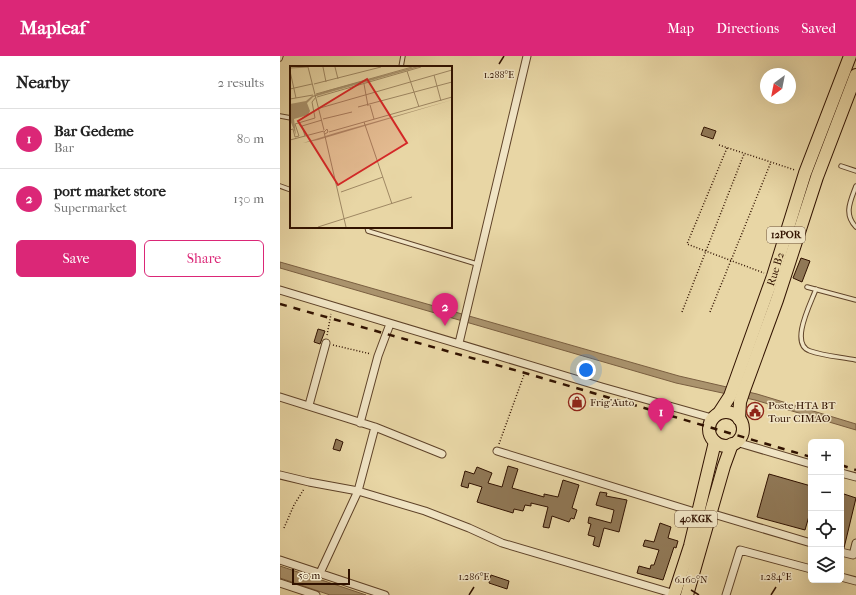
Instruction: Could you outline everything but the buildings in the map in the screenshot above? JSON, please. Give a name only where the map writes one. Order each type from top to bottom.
[{"type":"main road","name":"Rue B2","points":[[716,416],[730,396],[773,276],[805,173],[850,56]]},
{"type":"main road","name":"Rue B2","points":[[739,418],[742,396],[780,293],[817,177],[856,75]]},
{"type":"main road","points":[[716,416],[732,413],[739,418]]},
{"type":"main road","name":"40KGK","points":[[675,594],[698,513],[715,442],[709,430],[716,416]]},
{"type":"main road","name":"40KGK","points":[[687,595],[710,513],[734,443],[742,431],[739,418]]},
{"type":"main road","points":[[715,442],[723,445],[734,443]]},
{"type":"street","points":[[459,343],[527,56]]},
{"type":"street","points":[[280,290],[527,364],[716,416]]},
{"type":"street","points":[[360,423],[378,356],[390,324]]},
{"type":"street","points":[[309,405],[326,343]]},
{"type":"street","points":[[280,397],[375,427],[442,454]]},
{"type":"street","points":[[320,573],[358,491],[375,427]]},
{"type":"street","points":[[734,443],[808,463]]},
{"type":"street","points":[[497,451],[698,513]]},
{"type":"street","points":[[844,474],[856,477]]},
{"type":"street","points":[[280,475],[358,491],[425,511],[502,543],[675,594]]},
{"type":"street","points":[[710,513],[808,542]]},
{"type":"street","points":[[844,553],[853,555],[856,543]]},
{"type":"street","points":[[726,595],[740,550],[808,568]]},
{"type":"street","points":[[280,560],[385,595]]},
{"type":"street","points":[[844,578],[856,581]]},
{"type":"street","points":[[280,583],[316,595]]},
{"type":"lane","points":[[401,66],[403,56]]},
{"type":"lane","points":[[280,116],[290,118]]},
{"type":"lane","points":[[841,166],[856,171]]},
{"type":"lane","points":[[280,186],[290,190]]},
{"type":"lane","points":[[856,186],[848,209],[852,223],[856,227]]},
{"type":"lane","points":[[367,228],[368,231],[477,264]]},
{"type":"lane","points":[[807,288],[856,300]]},
{"type":"lane","points":[[816,289],[800,332],[802,345],[809,351],[856,360]]},
{"type":"path","points":[[719,146],[805,173]]},
{"type":"path","points":[[727,148],[687,244],[773,276]]},
{"type":"path","points":[[682,312],[744,154]]},
{"type":"path","points":[[710,312],[771,162]]},
{"type":"path","points":[[333,306],[326,343],[378,356]]},
{"type":"path","points":[[497,451],[527,364]]},
{"type":"path","points":[[284,528],[294,505],[309,482]]},
{"type":"shaded area","points":[[280,262],[679,376],[757,394],[856,424],[856,430],[755,400],[676,383],[280,268]]},
{"type":"shaded area","points":[[280,566],[366,595],[330,595],[280,578]]},
{"type":"railway","points":[[280,304],[525,373],[808,456]]},
{"type":"railway","points":[[844,466],[856,470]]},
{"type":"place","name":"port market store","points":[[445,326]]},
{"type":"place","name":"Frig'Auto","points":[[577,402]]},
{"type":"place","name":"Poste HTA BT Tour CIMAO","points":[[755,411]]},
{"type":"place","name":"Bar Gedeme","points":[[661,431]]}]
